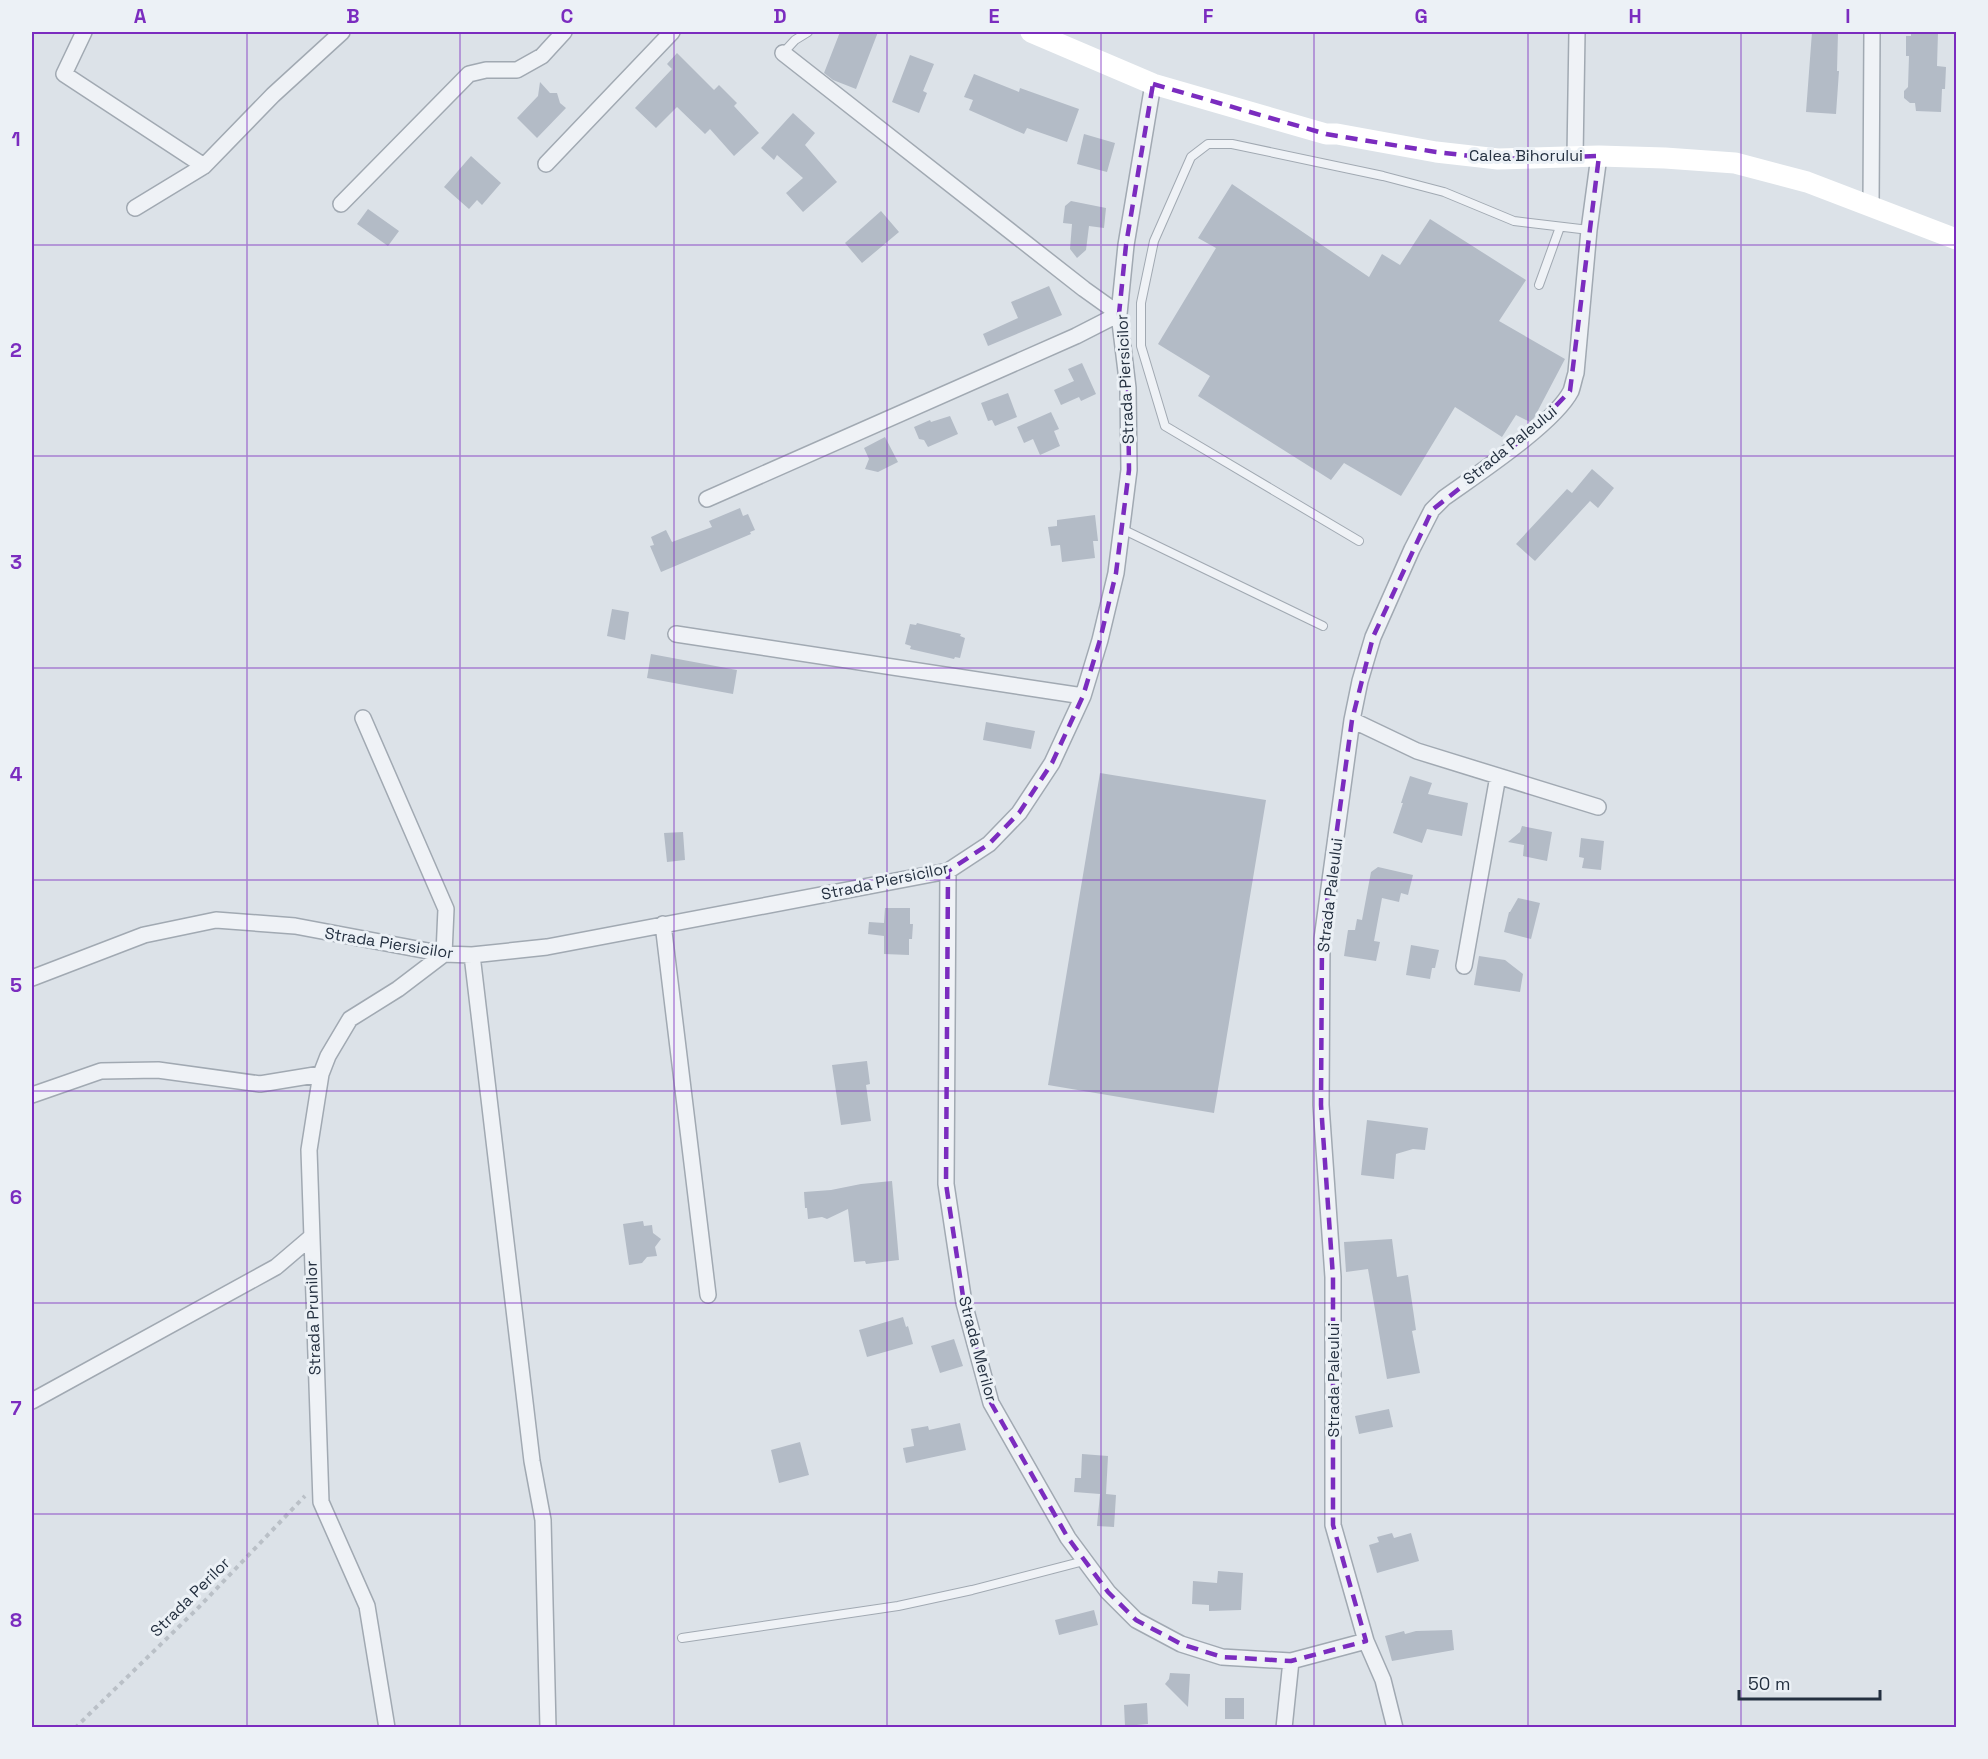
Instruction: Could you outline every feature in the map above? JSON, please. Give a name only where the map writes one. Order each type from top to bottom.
[{"type":"main road","name":"Calea Bihorului","points":[[1041,33],[1153,84],[1326,134],[1436,152],[1498,159],[1599,156],[1735,163],[1807,182],[1956,239]]},
{"type":"street","points":[[84,32],[64,74],[204,166]]},
{"type":"street","points":[[135,208],[204,166],[273,95],[342,32]]},
{"type":"street","points":[[341,204],[469,74],[486,70],[517,70],[542,56],[564,32]]},
{"type":"street","points":[[546,164],[672,32]]},
{"type":"street","points":[[1575,157],[1577,32]]},
{"type":"street","points":[[1871,206],[1872,32]]},
{"type":"street","points":[[707,499],[1076,336],[1119,314],[783,53]]},
{"type":"street","name":"Strada Piersicilor","points":[[32,978],[144,935],[216,920],[295,926],[444,954],[472,955],[547,947],[948,871],[988,844],[1019,813],[1052,763],[1083,696],[1100,640],[1116,573],[1129,470],[1128,388],[1119,314],[1126,245],[1153,84]]},
{"type":"street","name":"Strada Paleului","points":[[1395,1728],[1383,1680],[1366,1641],[1333,1525],[1333,1276],[1321,1105],[1322,939],[1352,720],[1360,681],[1373,637],[1432,510],[1444,498],[1529,434],[1555,411],[1570,391],[1576,373],[1589,230],[1599,156]]},
{"type":"street","points":[[676,634],[1083,696]]},
{"type":"street","points":[[363,718],[446,909],[444,954]]},
{"type":"street","points":[[1352,720],[1417,751],[1598,807]]},
{"type":"street","points":[[1464,966],[1498,776]]},
{"type":"street","name":"Strada Merilor","points":[[948,871],[946,1184],[964,1303],[991,1403],[1068,1538],[1108,1592],[1136,1620],[1181,1644],[1222,1657],[1291,1661]]},
{"type":"street","points":[[663,924],[708,1295]]},
{"type":"street","name":"Strada Prunilor","points":[[387,1728],[367,1606],[321,1502],[310,1238],[309,1150],[321,1074],[328,1056],[350,1018],[398,989],[444,954]]},
{"type":"street","points":[[472,955],[530,1449],[543,1520],[548,1728]]},
{"type":"street","points":[[32,1095],[101,1071],[158,1070],[260,1084],[321,1074]]},
{"type":"street","points":[[32,1401],[276,1267],[310,1238]]},
{"type":"street","points":[[1284,1728],[1291,1661],[1366,1641]]},
{"type":"lane","points":[[783,53],[795,40],[808,32]]},
{"type":"lane","points":[[1359,541],[1165,426],[1141,346],[1141,303],[1154,241],[1191,157],[1208,144],[1232,144],[1383,176],[1444,192],[1514,221],[1589,230]]},
{"type":"lane","points":[[1539,285],[1560,227]]},
{"type":"lane","points":[[1122,529],[1323,626]]},
{"type":"lane","points":[[682,1638],[898,1606],[972,1590],[1084,1560]]},
{"type":"path","name":"Strada Perilor","points":[[75,1728],[196,1610],[320,1480]]},
{"type":"highlighted area","points":[[1153,84],[1326,134],[1436,152],[1498,159],[1599,156],[1570,391],[1529,434],[1432,510],[1373,637],[1352,720],[1322,939],[1321,1105],[1333,1277],[1333,1525],[1366,1641],[1291,1661],[1222,1657],[1181,1644],[1136,1620],[1108,1592],[1068,1538],[991,1403],[964,1303],[946,1184],[948,871],[989,844],[1019,813],[1052,763],[1083,696],[1100,640],[1116,573],[1129,470],[1128,388],[1119,314],[1126,245]]},
{"type":"building","points":[[840,32],[878,32],[856,89],[833,80],[824,73]]},
{"type":"building","points":[[1812,32],[1838,32],[1837,71],[1839,71],[1836,114],[1806,112]]},
{"type":"building","points":[[1911,32],[1938,32],[1937,66],[1946,67],[1941,112],[1916,111],[1915,103],[1910,103],[1904,98],[1904,91],[1908,87],[1909,56],[1906,56],[1906,36],[1911,36]]},
{"type":"building","points":[[677,53],[714,90],[719,85],[737,103],[734,106],[759,133],[734,156],[710,129],[705,134],[677,107],[656,128],[635,108],[672,69],[667,64]]},
{"type":"building","points":[[910,55],[934,64],[923,91],[927,93],[919,113],[892,102]]},
{"type":"building","points":[[974,74],[1019,92],[1020,88],[1079,109],[1067,142],[1027,128],[1024,134],[969,110],[973,100],[964,97]]},
{"type":"building","points":[[540,82],[550,93],[557,93],[560,103],[566,108],[537,138],[517,118],[538,96]]},
{"type":"building","points":[[793,113],[815,133],[805,145],[837,182],[803,212],[786,193],[803,178],[777,155],[774,160],[761,148]]},
{"type":"building","points":[[1084,134],[1115,143],[1107,172],[1077,164]]},
{"type":"building","points":[[471,156],[501,183],[482,205],[477,200],[469,209],[444,187]]},
{"type":"building","points":[[1232,184],[1369,277],[1382,254],[1400,265],[1430,219],[1526,280],[1499,321],[1565,359],[1534,418],[1530,422],[1516,415],[1502,437],[1455,407],[1401,496],[1344,463],[1331,480],[1198,396],[1210,376],[1158,344],[1216,248],[1198,238]]},
{"type":"building","points":[[1071,201],[1106,208],[1104,228],[1089,226],[1086,250],[1077,258],[1070,249],[1072,224],[1063,223],[1065,206]]},
{"type":"building","points":[[368,209],[399,231],[388,246],[357,224]]},
{"type":"building","points":[[881,211],[899,232],[862,263],[845,243]]},
{"type":"building","points":[[1049,286],[1062,315],[988,346],[983,334],[1018,318],[1011,302]]},
{"type":"building","points":[[1082,363],[1096,394],[1081,401],[1079,397],[1061,405],[1054,390],[1074,381],[1068,369]]},
{"type":"building","points":[[1008,393],[1017,417],[995,426],[992,420],[988,421],[981,403]]},
{"type":"building","points":[[1051,412],[1059,429],[1054,431],[1060,446],[1040,455],[1033,439],[1024,443],[1017,427]]},
{"type":"building","points":[[950,416],[958,434],[928,447],[924,440],[919,439],[914,427],[930,420],[931,422]]},
{"type":"building","points":[[885,437],[898,462],[878,472],[865,469],[869,459],[864,448]]},
{"type":"building","points":[[1592,469],[1614,488],[1598,508],[1590,501],[1535,561],[1516,544],[1567,489],[1572,493]]},
{"type":"building","points":[[740,508],[743,516],[748,514],[755,530],[750,532],[751,534],[661,572],[650,546],[654,545],[651,537],[666,530],[672,542],[712,527],[709,521]]},
{"type":"building","points":[[1095,515],[1098,541],[1093,541],[1095,558],[1062,562],[1060,545],[1051,546],[1048,527],[1057,526],[1057,520]]},
{"type":"building","points":[[612,609],[629,612],[625,640],[607,636]]},
{"type":"building","points":[[917,623],[961,634],[960,636],[965,638],[960,658],[955,657],[954,659],[910,649],[911,646],[905,644],[910,624],[916,625]]},
{"type":"building","points":[[651,654],[737,670],[733,694],[647,678]]},
{"type":"building","points":[[986,722],[1035,731],[1031,749],[983,740]]},
{"type":"building","points":[[1100,773],[1266,800],[1214,1113],[1048,1085]]},
{"type":"building","points":[[1410,776],[1432,783],[1428,794],[1468,803],[1462,836],[1427,829],[1422,843],[1393,833]]},
{"type":"building","points":[[1522,826],[1552,832],[1547,861],[1523,856],[1524,845],[1508,842],[1520,832]]},
{"type":"building","points":[[683,832],[685,860],[667,862],[664,833]]},
{"type":"building","points":[[1581,838],[1604,841],[1601,870],[1582,868],[1584,858],[1579,857]]},
{"type":"building","points":[[1378,867],[1413,875],[1408,895],[1401,893],[1399,902],[1382,898],[1374,941],[1380,942],[1376,961],[1344,956],[1348,930],[1355,930],[1357,919],[1362,920],[1371,872]]},
{"type":"building","points":[[1518,898],[1540,903],[1531,939],[1504,932],[1509,912]]},
{"type":"building","points":[[885,908],[910,908],[910,924],[913,924],[912,939],[909,939],[909,955],[884,954],[884,936],[868,934],[869,922],[884,923]]},
{"type":"building","points":[[1411,945],[1439,950],[1430,979],[1406,975]]},
{"type":"building","points":[[1479,956],[1505,960],[1523,974],[1520,992],[1474,985]]},
{"type":"building","points":[[867,1061],[870,1084],[866,1085],[871,1121],[841,1125],[832,1065]]},
{"type":"building","points":[[1367,1120],[1428,1128],[1425,1150],[1413,1149],[1396,1154],[1394,1179],[1361,1175]]},
{"type":"building","points":[[892,1181],[899,1260],[866,1264],[865,1261],[854,1262],[848,1209],[827,1219],[822,1217],[808,1219],[804,1192]]},
{"type":"building","points":[[643,1221],[644,1226],[652,1225],[653,1233],[661,1239],[655,1247],[657,1256],[647,1257],[642,1263],[629,1265],[623,1224]]},
{"type":"building","points":[[1392,1239],[1397,1277],[1408,1275],[1416,1330],[1412,1331],[1420,1373],[1387,1379],[1368,1269],[1346,1272],[1344,1242]]},
{"type":"building","points":[[903,1317],[913,1344],[867,1357],[859,1330]]},
{"type":"building","points":[[954,1339],[963,1366],[940,1373],[931,1346]]},
{"type":"building","points":[[1389,1409],[1393,1427],[1359,1434],[1355,1416]]},
{"type":"building","points":[[960,1423],[966,1450],[906,1463],[903,1448],[914,1446],[911,1429],[928,1426],[929,1430]]},
{"type":"building","points":[[800,1442],[809,1475],[779,1483],[771,1450]]},
{"type":"building","points":[[1082,1454],[1108,1456],[1106,1494],[1116,1495],[1114,1527],[1097,1526],[1100,1494],[1074,1492],[1075,1478],[1081,1478]]},
{"type":"building","points":[[1392,1533],[1394,1538],[1411,1533],[1419,1561],[1377,1573],[1369,1545],[1379,1542],[1377,1537]]},
{"type":"building","points":[[1218,1571],[1243,1573],[1241,1610],[1209,1611],[1209,1605],[1192,1604],[1193,1581],[1217,1583]]},
{"type":"building","points":[[1094,1610],[1098,1625],[1059,1635],[1055,1620]]},
{"type":"building","points":[[1452,1630],[1454,1650],[1392,1661],[1385,1636],[1404,1631],[1405,1634],[1416,1631]]},
{"type":"building","points":[[1170,1673],[1190,1674],[1188,1707],[1165,1684]]},
{"type":"building","points":[[1225,1698],[1244,1698],[1244,1719],[1225,1719]]},
{"type":"building","points":[[1147,1703],[1148,1724],[1125,1726],[1124,1705]]}]
